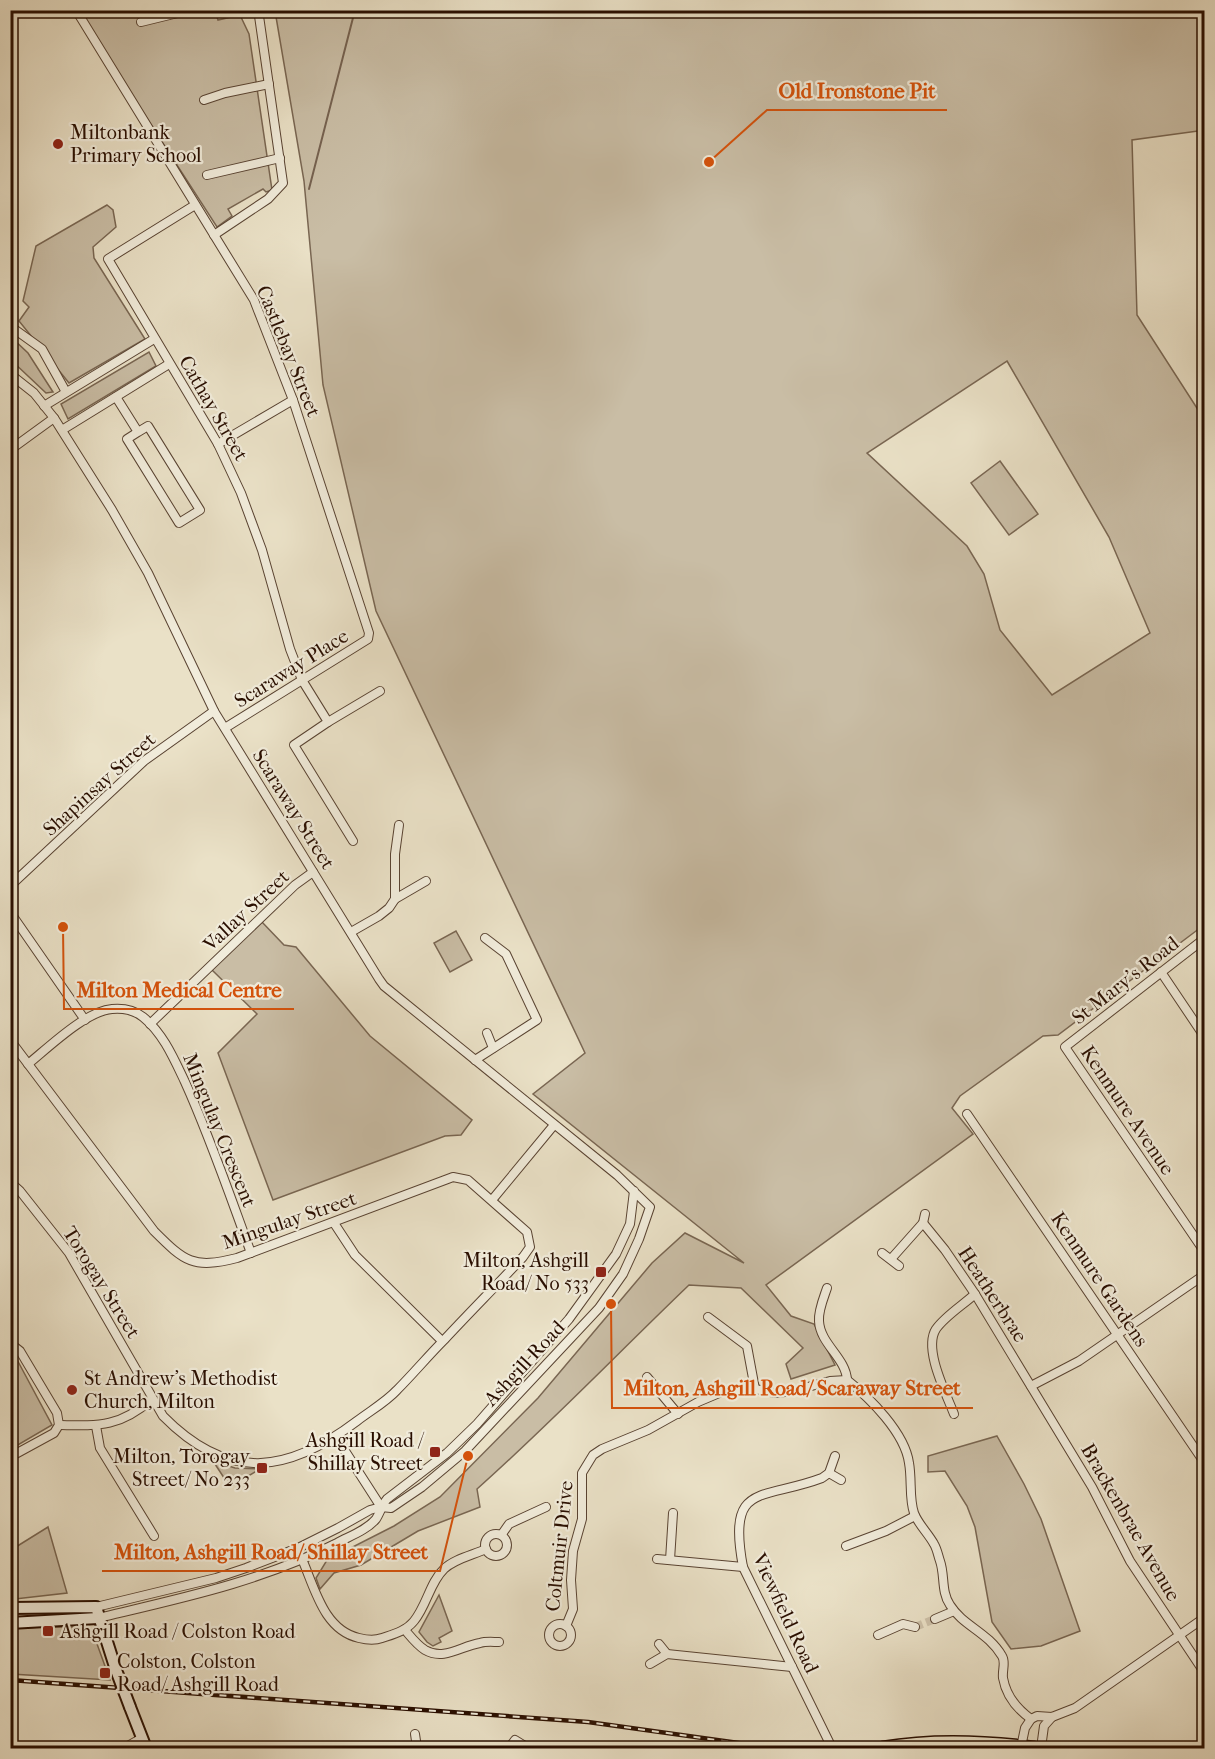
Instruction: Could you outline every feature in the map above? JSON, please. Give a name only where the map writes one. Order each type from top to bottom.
[{"type":"main road","points":[[883,1749],[902,1745],[937,1744],[1034,1749]]},
{"type":"street","name":"Castlebay Street","points":[[76,10],[254,300],[293,400],[369,633]]},
{"type":"street","points":[[141,22],[190,10]]},
{"type":"street","points":[[214,235],[268,199],[283,183],[258,16],[253,10]]},
{"type":"street","points":[[204,100],[269,84]]},
{"type":"street","points":[[207,175],[280,158]]},
{"type":"street","name":"Cathay Street","points":[[195,205],[108,259],[218,444],[241,494],[262,550],[290,650],[302,680],[328,722]]},
{"type":"street","points":[[10,326],[42,349],[66,392]]},
{"type":"street","points":[[44,406],[154,339]]},
{"type":"street","points":[[62,430],[169,364]]},
{"type":"street","name":"Scaraway Street","points":[[10,374],[34,393],[54,418],[112,510],[147,573],[214,711],[384,986],[634,1191]]},
{"type":"street","points":[[116,397],[138,432]]},
{"type":"street","points":[[218,444],[293,400]]},
{"type":"street","points":[[10,450],[54,418]]},
{"type":"street","points":[[148,426],[200,510],[179,523],[127,439],[138,432],[148,426]]},
{"type":"street","name":"Scaraway Place","points":[[225,728],[368,639],[369,633]]},
{"type":"street","points":[[353,841],[294,745],[380,691]]},
{"type":"street","name":"Shapinsay Street","points":[[10,886],[144,761],[214,711]]},
{"type":"street","points":[[395,899],[395,854],[399,825]]},
{"type":"street","name":"Vallay Street","points":[[150,1024],[295,885],[313,872]]},
{"type":"street","points":[[351,932],[379,916],[395,899],[426,881]]},
{"type":"street","points":[[10,912],[84,1020]]},
{"type":"street","points":[[475,1060],[537,1020],[506,954],[485,938]]},
{"type":"street","name":"St Mary's Road","points":[[1065,1047],[1204,939]]},
{"type":"street","points":[[1161,972],[1204,1036]]},
{"type":"street","name":"Mingulay Crescent","points":[[28,1064],[84,1020],[111,1009],[131,1010],[142,1016],[169,1049],[201,1117],[251,1253]]},
{"type":"street","points":[[487,1033],[493,1048]]},
{"type":"street","name":"Mingulay Street","points":[[10,1040],[153,1231],[173,1250],[193,1262],[212,1265],[251,1253],[453,1178],[461,1177],[468,1180],[492,1200]]},
{"type":"street","name":"Kenmure Avenue","points":[[1065,1047],[1204,1251]]},
{"type":"street","name":"Kenmure Gardens","points":[[967,1114],[1204,1462]]},
{"type":"street","points":[[492,1200],[554,1125]]},
{"type":"street","name":"Torogay Street","points":[[10,1182],[20,1191],[69,1253],[163,1416],[179,1432],[206,1452],[256,1464],[281,1460],[319,1446],[336,1437],[396,1392],[523,1257],[530,1247],[527,1232],[492,1200]]},
{"type":"street","name":"Ashgill Road","points":[[10,1608],[97,1612],[246,1568],[298,1548],[370,1510],[381,1507],[391,1508],[410,1496],[465,1451],[599,1308],[623,1274],[650,1207],[634,1191]]},
{"type":"street","name":"Ashgill Road","points":[[10,1623],[97,1612],[224,1588],[269,1573],[360,1531],[376,1518],[387,1499],[447,1454],[462,1439],[504,1395],[569,1319],[616,1254],[630,1224],[634,1191]]},
{"type":"street","points":[[891,1260],[922,1223],[925,1214]]},
{"type":"street","points":[[334,1223],[355,1255],[442,1341]]},
{"type":"street","name":"Heatherbrae","points":[[922,1223],[945,1250],[975,1294],[1031,1386]]},
{"type":"street","points":[[882,1254],[899,1266]]},
{"type":"street","points":[[1031,1386],[1079,1361],[1119,1336],[1204,1275]]},
{"type":"street","points":[[827,1288],[819,1321],[826,1342],[847,1370],[847,1380],[866,1394],[899,1438],[909,1459],[912,1484],[911,1505],[915,1516],[935,1545],[942,1566],[943,1585],[949,1604],[958,1616],[991,1640],[1004,1659],[1003,1678],[1011,1699],[1030,1719]]},
{"type":"street","points":[[955,1409],[931,1352],[931,1339],[937,1327],[975,1294]]},
{"type":"street","points":[[708,1317],[747,1346],[754,1389]]},
{"type":"street","points":[[10,1343],[20,1351],[34,1374],[57,1413],[59,1425],[54,1433],[10,1457]]},
{"type":"street","points":[[647,1377],[678,1414]]},
{"type":"street","name":"Coltmuir Drive","points":[[566,1626],[573,1609],[571,1580],[573,1551],[582,1519],[582,1473],[586,1463],[602,1449],[648,1430],[698,1402],[724,1391],[754,1389],[776,1393],[794,1391],[830,1381],[847,1380]]},
{"type":"street","name":"Brackenbrae Avenue","points":[[1031,1386],[1092,1487],[1130,1561],[1204,1672]]},
{"type":"street","points":[[59,1425],[96,1426],[127,1419],[152,1399]]},
{"type":"street","points":[[96,1426],[100,1448],[154,1536]]},
{"type":"street","points":[[336,1437],[381,1507]]},
{"type":"street","points":[[835,1456],[829,1473],[841,1480]]},
{"type":"street","name":"Viewfield Road","points":[[829,1473],[817,1480],[764,1493],[747,1503],[738,1526],[743,1567],[832,1749]]},
{"type":"street","points":[[502,1534],[509,1524],[546,1507]]},
{"type":"street","points":[[670,1560],[673,1513]]},
{"type":"street","points":[[846,1546],[886,1531],[915,1516]]},
{"type":"street","points":[[495,1533],[502,1534],[508,1544],[506,1551],[495,1556],[486,1550],[485,1543],[488,1536],[495,1533]]},
{"type":"street","points":[[302,1559],[332,1623],[341,1631],[376,1640],[405,1630],[418,1616],[439,1575],[447,1566],[486,1550]]},
{"type":"street","points":[[657,1559],[743,1567]]},
{"type":"street","points":[[935,1619],[954,1611]]},
{"type":"street","points":[[97,1612],[144,1743],[124,1749]]},
{"type":"street","points":[[1021,1747],[1025,1728],[1030,1719],[1037,1716],[1052,1717],[1075,1708],[1204,1618]]},
{"type":"street","points":[[878,1635],[903,1624],[915,1627]]},
{"type":"street","points":[[405,1630],[420,1646],[436,1654],[456,1651],[480,1642],[499,1642]]},
{"type":"street","points":[[659,1644],[666,1654]]},
{"type":"street","points":[[650,1664],[666,1654],[792,1667]]},
{"type":"street","points":[[1041,1749],[1044,1726],[1052,1717]]},
{"type":"street","points":[[415,1734],[417,1749]]},
{"type":"street","points":[[509,1749],[516,1740],[528,1749]]},
{"type":"street","points":[[88,1749],[104,1749]]},
{"type":"shaded area","points":[[80,11],[215,11],[218,20],[240,15],[249,34],[272,190],[266,192],[263,189],[228,209],[232,216],[217,227]]},
{"type":"shaded area","points":[[275,11],[1204,11],[1204,132],[1132,140],[1137,315],[1204,419],[1204,925],[1058,1035],[1043,1036],[960,1096],[952,1108],[973,1134],[766,1285],[791,1316],[814,1324],[835,1365],[791,1379],[786,1364],[803,1348],[741,1288],[689,1285],[477,1489],[480,1507],[418,1531],[361,1565],[334,1573],[320,1589],[316,1578],[327,1560],[394,1526],[440,1497],[538,1398],[652,1263],[685,1233],[744,1263],[533,1094],[585,1053],[376,611],[323,385],[304,181]],"holes":[[[1007,361],[1109,537],[1150,633],[1052,695],[1000,630],[984,574],[967,546],[867,453]]]},
{"type":"shaded area","points":[[107,205],[113,210],[116,227],[93,247],[94,258],[145,339],[69,383],[19,321],[29,307],[23,301],[36,246]]},
{"type":"shaded area","points":[[11,337],[28,353],[53,392],[46,393],[11,360]]},
{"type":"shaded area","points":[[149,352],[156,366],[68,419],[61,404]]},
{"type":"shaded area","points":[[1000,461],[1038,514],[1009,535],[971,483]]},
{"type":"shaded area","points":[[261,921],[284,945],[296,947],[370,1036],[472,1120],[461,1135],[445,1136],[273,1200],[218,1053],[257,1014],[211,969]]},
{"type":"shaded area","points":[[456,931],[472,960],[450,972],[434,943]]},
{"type":"shaded area","points":[[11,1353],[14,1354],[52,1425],[11,1449]]},
{"type":"shaded area","points":[[997,1436],[1041,1519],[1080,1631],[1041,1646],[1011,1649],[992,1622],[975,1527],[967,1506],[945,1471],[928,1472],[928,1456]]},
{"type":"shaded area","points":[[213,1461],[235,1468],[260,1469],[230,1487]]},
{"type":"shaded area","points":[[48,1527],[67,1593],[15,1599],[11,1593],[11,1550]]},
{"type":"shaded area","points":[[439,1595],[452,1631],[439,1638],[441,1642],[433,1646],[419,1632]]},
{"type":"shaded area","points":[[86,1627],[92,1630],[110,1680],[11,1674],[11,1628]]},
{"type":"waterway","points":[[309,189],[355,10]]},
{"type":"tunnel","points":[[915,1627],[935,1619]]},
{"type":"railway","points":[[10,1680],[588,1722],[774,1748]]},
{"type":"place","name":"Miltonbank Primary School","points":[[58,144]]},
{"type":"place","name":"Old Ironstone Pit","points":[[709,162]]},
{"type":"place","name":"Milton Medical Centre","points":[[63,927]]},
{"type":"place","name":"Milton, Ashgill Road/ No 533","points":[[601,1272]]},
{"type":"place","name":"Milton, Ashgill Road/ Scaraway Street","points":[[611,1304]]},
{"type":"place","name":"St Andrew's Methodist Church, Milton","points":[[72,1390]]},
{"type":"place","name":"Ashgill Road / Shillay Street","points":[[435,1452]]},
{"type":"place","name":"Milton, Ashgill Road/ Shillay Street","points":[[468,1456]]},
{"type":"place","name":"Milton, Torogay Street/ No 233","points":[[262,1468]]},
{"type":"place","name":"Ashgill Road / Colston Road","points":[[48,1631]]},
{"type":"place","name":"Colston, Colston Road/ Ashgill Road","points":[[105,1673]]}]
